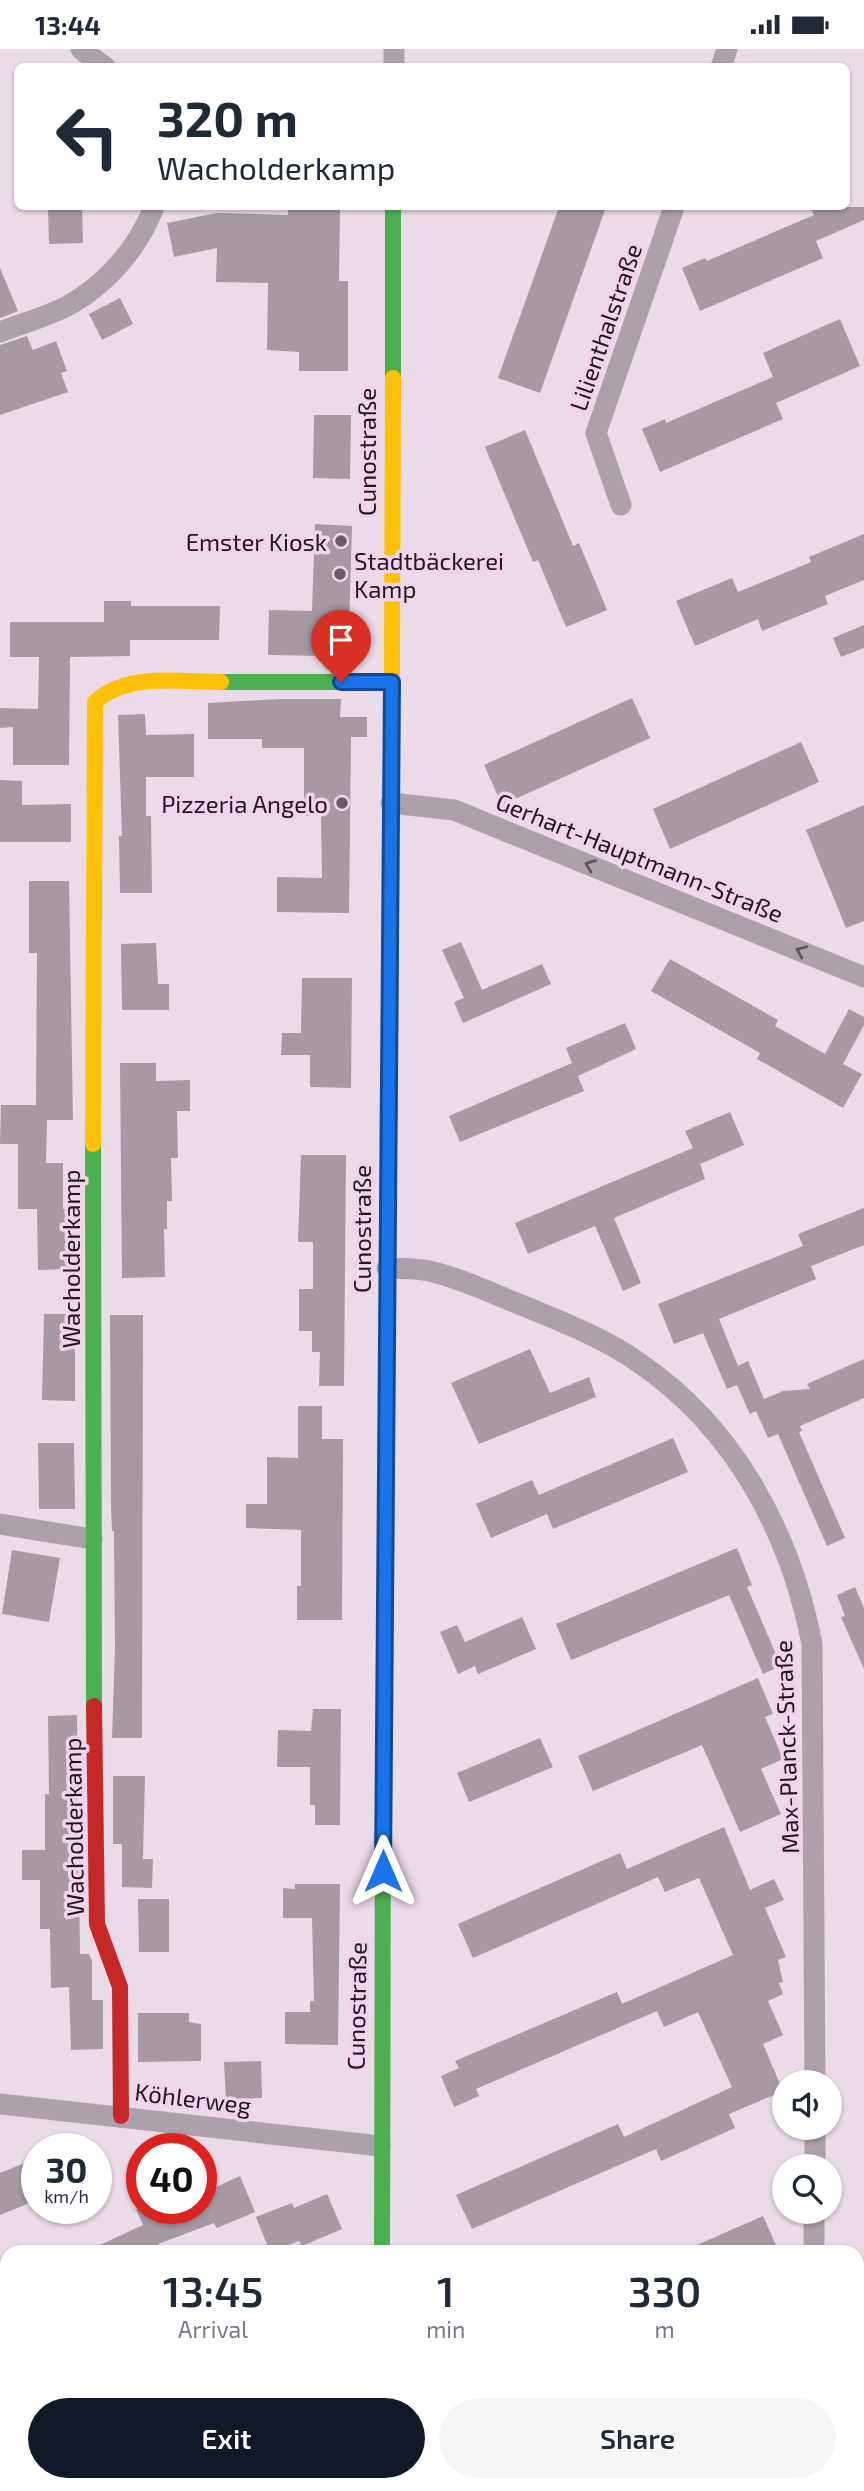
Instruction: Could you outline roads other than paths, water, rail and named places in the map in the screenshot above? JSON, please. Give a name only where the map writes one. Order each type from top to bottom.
[{"type":"street","points":[[81,49],[100,63]]},
{"type":"street","points":[[0,332],[71,305],[100,282],[124,260],[147,226],[153,210]]},
{"type":"street","name":"Cunostraße","points":[[382,2245],[380,2146],[392,682],[393,210]]},
{"type":"street","name":"Lilienthalstraße","points":[[621,505],[596,433],[673,210]]},
{"type":"street","name":"Wacholderkamp","points":[[121,2116],[120,1987],[97,1924],[92,1539],[95,702],[109,689],[137,682],[392,682]]},
{"type":"street","name":"Gerhart-Hauptmann-Straße","points":[[391,803],[454,810],[864,977]]},
{"type":"street","name":"Max-Planck-Straße","points":[[387,1268],[428,1270],[481,1289],[548,1316],[639,1362],[720,1437],[742,1466],[773,1521],[798,1587],[812,1644],[815,2070]]},
{"type":"street","points":[[0,1524],[92,1539]]},
{"type":"street","name":"Köhlerweg","points":[[0,2104],[380,2146]]},
{"type":"street","points":[[814,2224],[814,2245]]},
{"type":"place","name":"Emster Kiosk","points":[[341,541]]},
{"type":"place","name":"Stadtbäckerei Kamp","points":[[340,574]]},
{"type":"place","name":"Pizzeria Angelo","points":[[342,803]]}]
